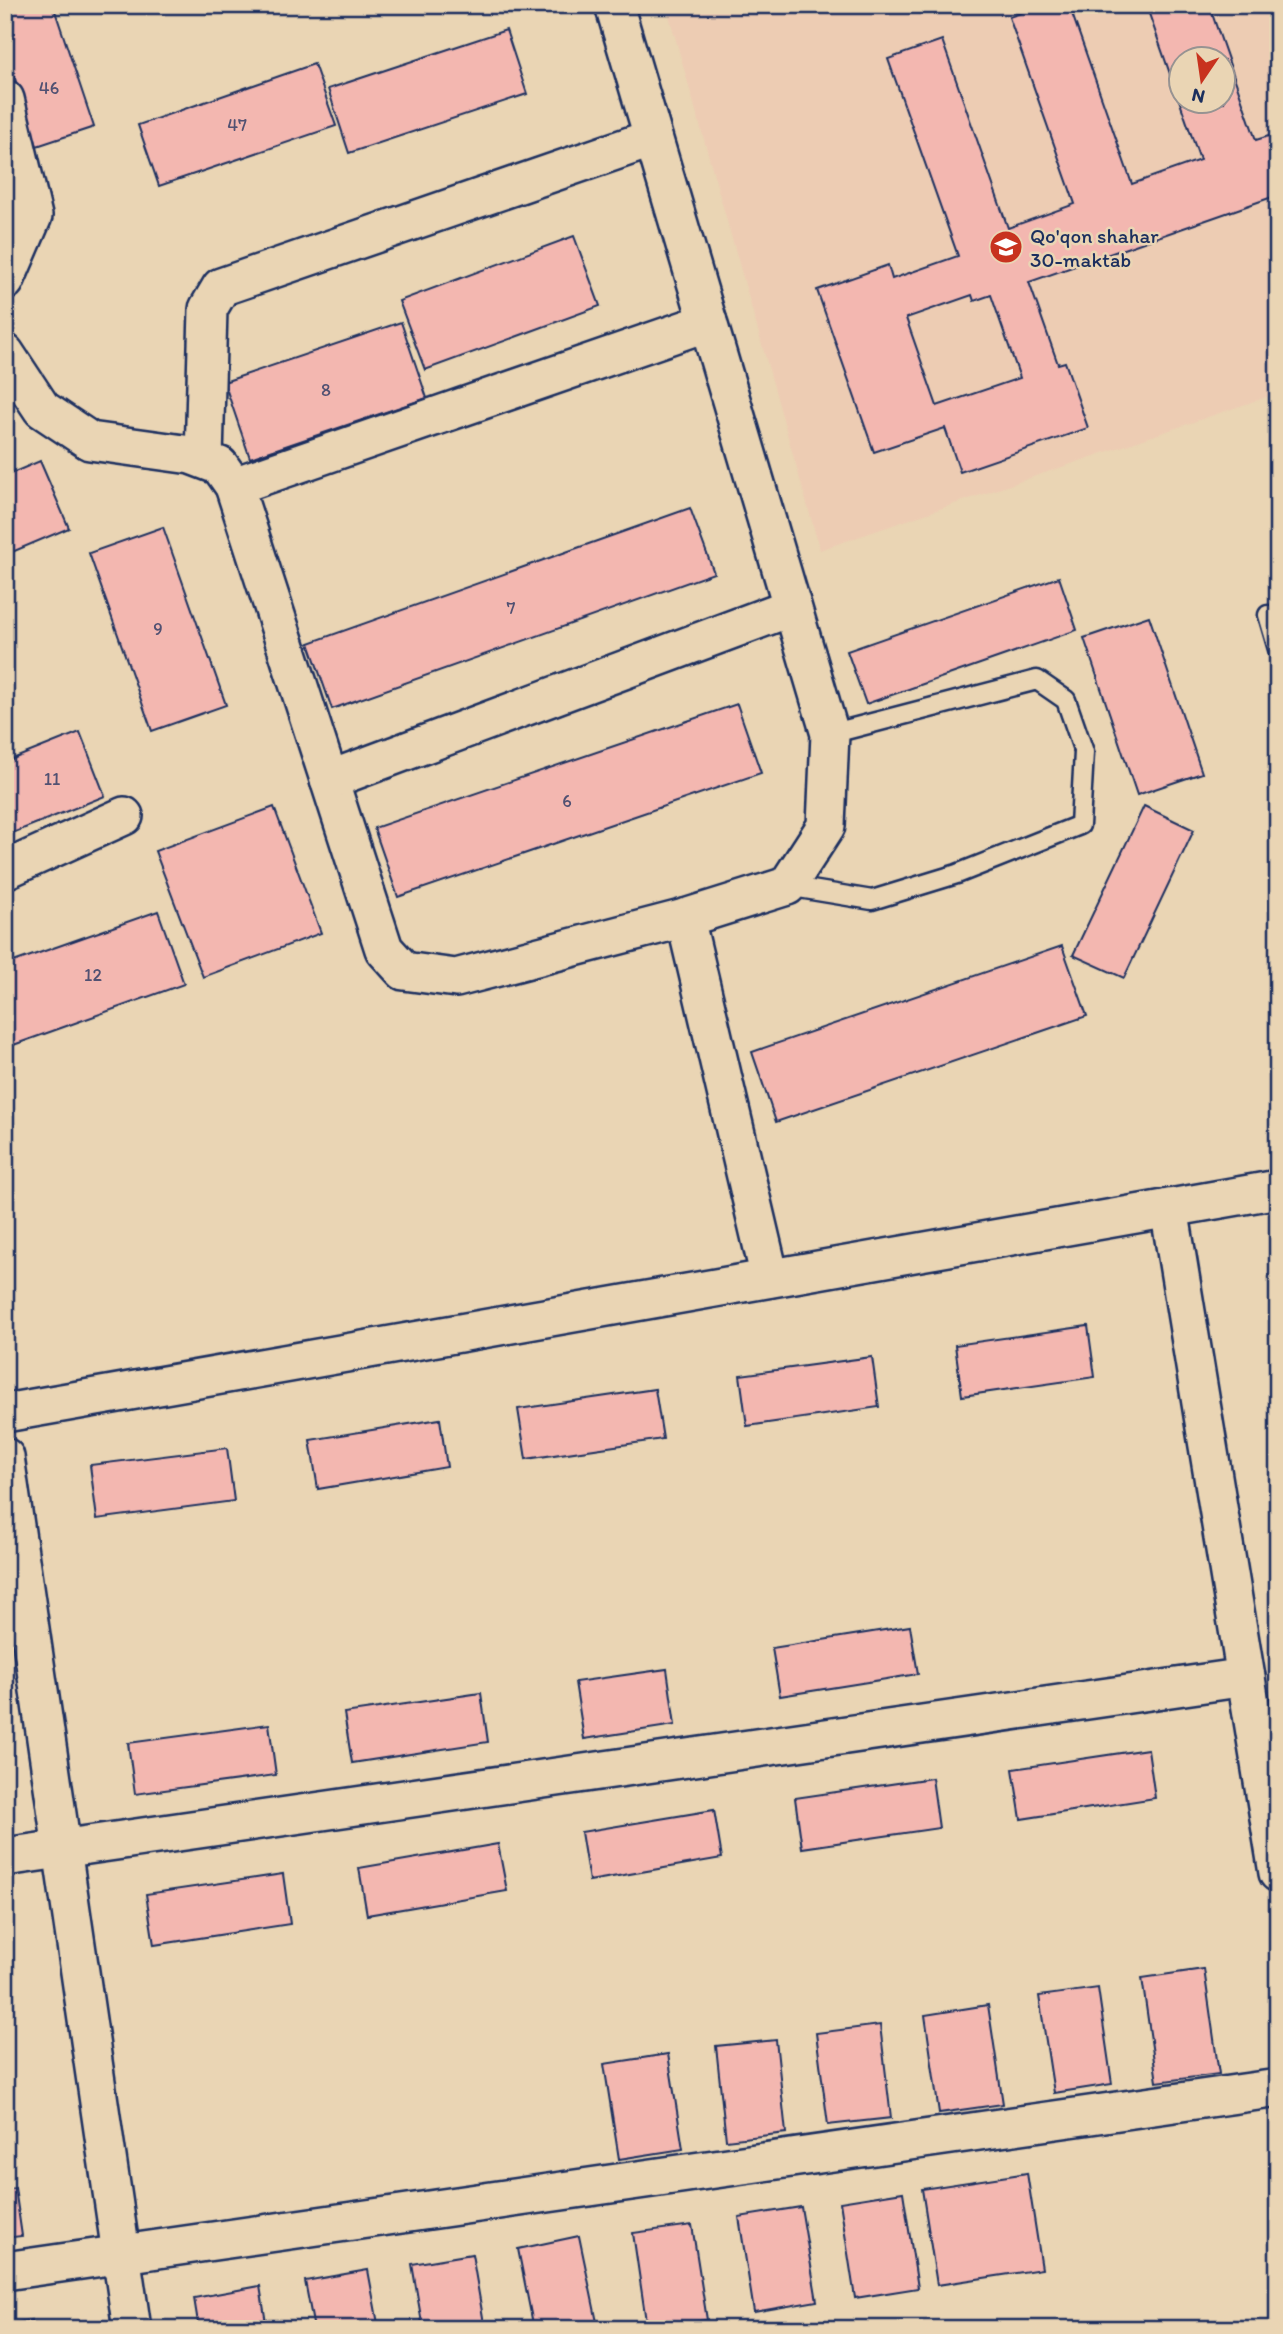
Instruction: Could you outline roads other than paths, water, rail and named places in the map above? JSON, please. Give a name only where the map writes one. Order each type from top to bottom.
[{"type":"street","points":[[8,361],[42,409],[90,440],[204,459],[220,466],[234,486],[384,949],[404,971],[456,978],[685,918],[787,886],[826,827],[830,734],[614,5]]},
{"type":"street","points":[[5,281],[33,216],[6,103]]},
{"type":"street","points":[[204,459],[208,309],[221,287],[653,138]]},
{"type":"street","points":[[234,486],[708,322]]},
{"type":"street","points":[[329,780],[792,607]]},
{"type":"street","points":[[5,870],[124,816]]},
{"type":"street","points":[[685,918],[770,1278]]},
{"type":"street","points":[[5,1413],[1278,1189]]},
{"type":"street","points":[[1169,1208],[1278,1873]]},
{"type":"street","points":[[5,1457],[132,2329]]},
{"type":"street","points":[[5,1857],[1246,1677]]},
{"type":"street","points":[[5,2271],[1278,2088]]},
{"type":"lane","points":[[1268,615],[1278,649]]},
{"type":"lane","points":[[787,886],[872,900],[957,874],[1080,825],[1084,752],[1066,700],[1037,680],[830,734]]},
{"type":"place","name":"Qo'qon shahar 30-maktab","points":[[1006,247]]}]
